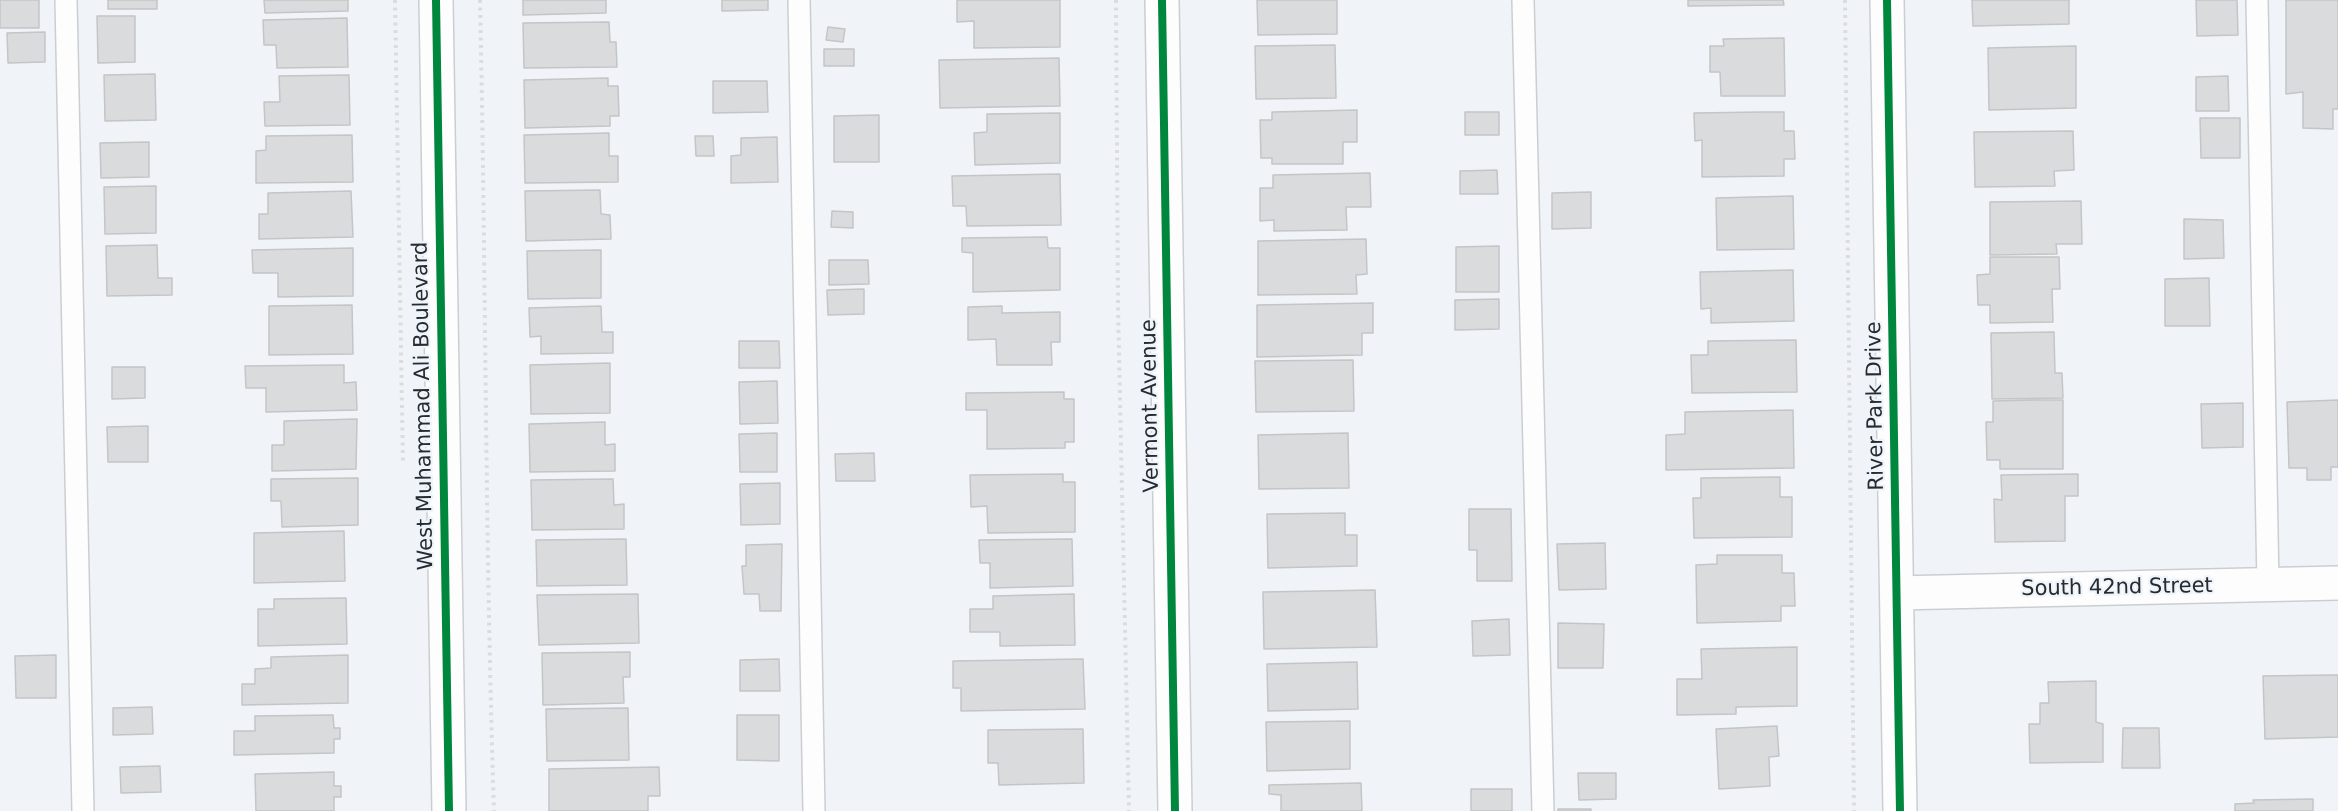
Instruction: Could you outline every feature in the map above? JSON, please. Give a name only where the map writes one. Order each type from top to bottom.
[{"type":"street","name":"West Muhammad Ali Boulevard","points":[[436,0],[449,811]]},
{"type":"street","name":"Vermont Avenue","points":[[1162,0],[1175,811]]},
{"type":"street","name":"River Park Drive","points":[[1887,0],[1900,811]]},
{"type":"street","name":"South 42nd Street","points":[[1897,593],[2338,583]]},
{"type":"lane","points":[[66,0],[83,811]]},
{"type":"lane","points":[[799,0],[814,811]]},
{"type":"lane","points":[[1523,0],[1543,811]]},
{"type":"lane","points":[[2257,0],[2268,584]]},
{"type":"path","points":[[395,0],[404,477]]},
{"type":"path","points":[[480,0],[487,602],[494,811]]},
{"type":"path","points":[[1116,0],[1119,319],[1130,811]]},
{"type":"path","points":[[1845,0],[1854,811]]},
{"type":"building","points":[[0,0],[39,0],[39,28],[0,28]]},
{"type":"building","points":[[108,0],[157,0],[157,9],[108,9]]},
{"type":"building","points":[[264,0],[348,0],[348,11],[265,13]]},
{"type":"building","points":[[523,0],[606,0],[606,13],[523,15]]},
{"type":"building","points":[[722,0],[768,0],[768,10],[722,11]]},
{"type":"building","points":[[957,0],[1060,0],[1060,47],[974,48],[974,21],[957,22]]},
{"type":"building","points":[[1257,0],[1337,0],[1337,34],[1258,35]]},
{"type":"building","points":[[1688,0],[1783,0],[1784,5],[1688,6]]},
{"type":"building","points":[[1972,0],[2069,0],[2069,24],[1973,26]]},
{"type":"building","points":[[2196,0],[2237,0],[2238,35],[2197,36]]},
{"type":"building","points":[[2286,0],[2338,0],[2338,109],[2333,109],[2333,129],[2303,128],[2303,92],[2286,94]]},
{"type":"building","points":[[97,16],[135,16],[135,62],[98,63]]},
{"type":"building","points":[[347,18],[348,67],[277,68],[276,45],[264,45],[263,20]]},
{"type":"building","points":[[609,22],[610,42],[616,42],[617,67],[524,68],[523,23]]},
{"type":"building","points":[[828,27],[845,29],[843,42],[826,40]]},
{"type":"building","points":[[45,32],[45,62],[8,63],[7,33]]},
{"type":"building","points":[[1784,38],[1785,96],[1721,96],[1720,72],[1710,72],[1710,46],[1724,46],[1723,39]]},
{"type":"building","points":[[1335,45],[1336,98],[1256,99],[1255,46]]},
{"type":"building","points":[[2076,46],[2076,108],[1989,110],[1988,48]]},
{"type":"building","points":[[824,49],[854,49],[854,66],[824,66]]},
{"type":"building","points":[[1059,58],[1060,106],[940,108],[939,60]]},
{"type":"building","points":[[155,74],[156,120],[105,121],[104,75]]},
{"type":"building","points":[[349,75],[350,125],[265,126],[264,102],[280,102],[279,76]]},
{"type":"building","points":[[2228,76],[2229,111],[2196,111],[2196,77]]},
{"type":"building","points":[[608,78],[608,86],[618,86],[619,116],[610,116],[610,126],[525,128],[524,80]]},
{"type":"building","points":[[713,81],[767,81],[768,112],[713,113]]},
{"type":"building","points":[[1357,110],[1357,142],[1343,142],[1343,164],[1272,164],[1272,158],[1261,158],[1260,120],[1272,120],[1272,112]]},
{"type":"building","points":[[1465,112],[1499,112],[1499,135],[1465,135]]},
{"type":"building","points":[[1784,112],[1784,131],[1794,131],[1795,159],[1784,159],[1784,176],[1702,177],[1702,140],[1695,141],[1694,113]]},
{"type":"building","points":[[1060,113],[1060,163],[975,165],[974,133],[987,132],[987,114]]},
{"type":"building","points":[[879,115],[879,162],[834,162],[834,116]]},
{"type":"building","points":[[2200,118],[2240,118],[2240,158],[2201,158]]},
{"type":"building","points":[[2073,131],[2074,170],[2054,171],[2055,186],[1975,187],[1974,132]]},
{"type":"building","points":[[609,133],[609,156],[618,156],[618,182],[525,183],[524,135]]},
{"type":"building","points":[[352,135],[353,182],[256,183],[256,151],[266,150],[266,136]]},
{"type":"building","points":[[695,136],[713,136],[714,156],[696,156]]},
{"type":"building","points":[[777,137],[778,182],[731,183],[731,156],[741,155],[741,138]]},
{"type":"building","points":[[149,142],[149,177],[101,178],[100,143]]},
{"type":"building","points":[[1497,170],[1498,194],[1460,194],[1460,171]]},
{"type":"building","points":[[1370,173],[1371,207],[1346,207],[1347,230],[1274,231],[1274,220],[1260,221],[1260,188],[1273,188],[1273,175]]},
{"type":"building","points":[[1060,174],[1061,225],[967,226],[966,206],[953,206],[952,176]]},
{"type":"building","points":[[156,186],[156,233],[105,234],[104,187]]},
{"type":"building","points":[[600,190],[601,214],[610,215],[611,239],[526,241],[525,191]]},
{"type":"building","points":[[351,191],[353,237],[259,239],[259,214],[268,214],[268,193]]},
{"type":"building","points":[[1591,192],[1591,228],[1552,229],[1552,193]]},
{"type":"building","points":[[1793,196],[1794,249],[1717,250],[1716,198]]},
{"type":"building","points":[[2081,201],[2082,244],[2056,244],[2057,254],[1990,255],[1990,202]]},
{"type":"building","points":[[832,211],[853,212],[853,228],[831,227]]},
{"type":"building","points":[[2184,219],[2223,220],[2224,258],[2184,259]]},
{"type":"building","points":[[1047,237],[1048,248],[1060,248],[1060,290],[973,292],[973,253],[962,252],[962,238]]},
{"type":"building","points":[[1366,239],[1367,274],[1356,275],[1357,294],[1258,295],[1258,241]]},
{"type":"building","points":[[157,245],[158,278],[172,278],[172,295],[107,296],[106,246]]},
{"type":"building","points":[[1499,246],[1499,292],[1456,292],[1456,247]]},
{"type":"building","points":[[353,248],[353,296],[278,297],[278,273],[253,273],[252,250]]},
{"type":"building","points":[[601,250],[601,298],[528,299],[527,251]]},
{"type":"building","points":[[1990,257],[2059,257],[2060,289],[2052,289],[2053,322],[1990,323],[1990,305],[1978,305],[1977,275],[1990,274]]},
{"type":"building","points":[[829,260],[868,260],[869,284],[829,285]]},
{"type":"building","points":[[1793,270],[1794,321],[1711,323],[1711,308],[1701,309],[1700,272]]},
{"type":"building","points":[[2209,278],[2210,326],[2165,326],[2165,279]]},
{"type":"building","points":[[864,289],[864,314],[828,315],[827,290]]},
{"type":"building","points":[[1499,299],[1499,329],[1455,330],[1455,300]]},
{"type":"building","points":[[1373,303],[1373,333],[1362,333],[1362,355],[1257,357],[1257,305]]},
{"type":"building","points":[[352,305],[353,354],[269,355],[269,306]]},
{"type":"building","points":[[601,306],[602,332],[613,332],[613,353],[541,354],[541,336],[530,337],[529,308]]},
{"type":"building","points":[[1002,306],[1002,313],[1060,312],[1060,342],[1051,342],[1052,365],[997,365],[996,339],[968,340],[968,307]]},
{"type":"building","points":[[2054,332],[2055,373],[2062,373],[2063,398],[1992,399],[1991,333]]},
{"type":"building","points":[[1796,340],[1797,392],[1692,393],[1691,355],[1708,355],[1708,341]]},
{"type":"building","points":[[739,341],[779,341],[780,368],[739,368]]},
{"type":"building","points":[[1353,360],[1354,411],[1256,412],[1255,361]]},
{"type":"building","points":[[610,363],[610,413],[531,414],[530,365]]},
{"type":"building","points":[[344,365],[344,383],[356,382],[357,410],[266,412],[266,388],[246,388],[245,366]]},
{"type":"building","points":[[112,367],[145,367],[145,398],[112,399]]},
{"type":"building","points":[[777,381],[778,423],[740,424],[739,382]]},
{"type":"building","points":[[1064,392],[1064,399],[1074,399],[1074,442],[1065,442],[1065,448],[987,449],[987,410],[966,410],[966,393]]},
{"type":"building","points":[[2063,400],[2063,469],[2000,469],[2000,460],[1987,460],[1986,422],[1993,422],[1993,401]]},
{"type":"building","points":[[2338,400],[2338,467],[2331,467],[2331,480],[2307,480],[2307,468],[2289,468],[2287,402]]},
{"type":"building","points":[[2243,403],[2243,447],[2202,448],[2201,404]]},
{"type":"building","points":[[1793,410],[1794,468],[1666,470],[1666,435],[1685,434],[1685,412]]},
{"type":"building","points":[[357,419],[356,469],[272,471],[272,445],[284,445],[284,421]]},
{"type":"building","points":[[605,422],[605,445],[615,444],[615,471],[530,472],[529,424]]},
{"type":"building","points":[[148,426],[148,462],[108,462],[107,427]]},
{"type":"building","points":[[777,433],[777,472],[740,472],[739,434]]},
{"type":"building","points":[[1348,433],[1349,488],[1259,489],[1258,435]]},
{"type":"building","points":[[874,453],[875,481],[836,481],[835,454]]},
{"type":"building","points":[[1063,474],[1063,482],[1075,482],[1075,532],[988,533],[987,506],[971,507],[970,475]]},
{"type":"building","points":[[2078,474],[2078,496],[2065,496],[2065,541],[1995,542],[1994,499],[2002,500],[2001,475]]},
{"type":"building","points":[[1780,477],[1780,497],[1792,497],[1792,537],[1694,538],[1693,498],[1701,498],[1701,478]]},
{"type":"building","points":[[358,478],[358,525],[282,527],[281,501],[271,501],[271,479]]},
{"type":"building","points":[[613,479],[614,505],[624,504],[624,529],[532,530],[531,480]]},
{"type":"building","points":[[780,483],[780,524],[741,525],[740,484]]},
{"type":"building","points":[[1469,509],[1511,509],[1512,581],[1477,581],[1477,550],[1469,550]]},
{"type":"building","points":[[1345,513],[1345,535],[1357,535],[1357,566],[1268,568],[1267,514]]},
{"type":"building","points":[[344,531],[345,581],[254,583],[254,533]]},
{"type":"building","points":[[626,539],[627,585],[537,586],[536,540]]},
{"type":"building","points":[[1072,539],[1073,586],[990,588],[990,563],[980,563],[979,540]]},
{"type":"building","points":[[1605,543],[1606,589],[1559,590],[1557,544]]},
{"type":"building","points":[[782,544],[781,611],[760,611],[759,594],[744,594],[742,566],[746,566],[746,545]]},
{"type":"building","points":[[1717,555],[1782,555],[1782,573],[1794,573],[1795,606],[1781,606],[1781,621],[1697,623],[1696,565],[1717,564]]},
{"type":"building","points":[[1375,590],[1377,647],[1264,649],[1263,592]]},
{"type":"building","points":[[638,594],[639,643],[539,645],[537,595]]},
{"type":"building","points":[[1074,594],[1075,645],[1000,646],[1000,632],[970,632],[970,609],[993,609],[993,596]]},
{"type":"building","points":[[346,598],[347,644],[258,646],[258,609],[274,609],[274,599]]},
{"type":"building","points":[[1509,619],[1510,655],[1473,656],[1472,621]]},
{"type":"building","points":[[1558,623],[1604,624],[1603,668],[1558,668]]},
{"type":"building","points":[[1797,647],[1797,706],[1736,707],[1736,714],[1677,715],[1677,679],[1702,679],[1701,649]]},
{"type":"building","points":[[630,652],[630,677],[623,677],[624,703],[543,705],[542,653]]},
{"type":"building","points":[[56,655],[56,698],[16,698],[15,656]]},
{"type":"building","points":[[348,655],[348,703],[242,705],[242,684],[255,684],[255,669],[271,668],[271,657]]},
{"type":"building","points":[[779,659],[780,691],[740,691],[740,660]]},
{"type":"building","points":[[1083,659],[1085,709],[961,711],[961,688],[953,688],[953,661]]},
{"type":"building","points":[[1357,662],[1358,709],[1268,711],[1267,664]]},
{"type":"building","points":[[2338,675],[2338,737],[2265,739],[2263,676]]},
{"type":"building","points":[[2096,681],[2096,722],[2103,724],[2103,762],[2030,763],[2029,724],[2040,724],[2040,703],[2049,703],[2048,682]]},
{"type":"building","points":[[152,707],[153,734],[113,735],[113,708]]},
{"type":"building","points":[[628,708],[629,760],[547,761],[546,709]]},
{"type":"building","points":[[333,715],[334,728],[340,728],[340,739],[334,739],[334,753],[234,755],[234,731],[255,731],[255,716]]},
{"type":"building","points":[[737,715],[779,715],[779,761],[737,760]]},
{"type":"building","points":[[1350,721],[1350,769],[1267,771],[1266,722]]},
{"type":"building","points":[[1777,726],[1779,756],[1769,757],[1770,786],[1719,789],[1716,729]]},
{"type":"building","points":[[2123,728],[2159,728],[2160,768],[2122,768]]},
{"type":"building","points":[[1083,729],[1084,783],[999,785],[998,763],[988,763],[988,730]]},
{"type":"building","points":[[160,766],[161,792],[121,793],[120,767]]},
{"type":"building","points":[[659,767],[660,796],[648,796],[648,811],[549,811],[549,769]]},
{"type":"building","points":[[334,772],[334,786],[341,786],[341,797],[334,797],[334,811],[256,811],[255,774]]},
{"type":"building","points":[[1578,773],[1616,773],[1616,799],[1579,800]]},
{"type":"building","points":[[1361,783],[1362,811],[1281,811],[1281,795],[1269,794],[1269,785]]},
{"type":"building","points":[[1471,789],[1512,789],[1512,811],[1471,811]]},
{"type":"building","points":[[2313,799],[2313,811],[2235,811],[2235,804],[2254,803],[2253,800]]},
{"type":"building","points":[[1558,809],[1591,809],[1591,811],[1558,811]]},
{"type":"cycle path","points":[[436,0],[449,811]]},
{"type":"cycle path","points":[[1162,0],[1175,811]]},
{"type":"cycle path","points":[[1887,0],[1900,811]]}]
